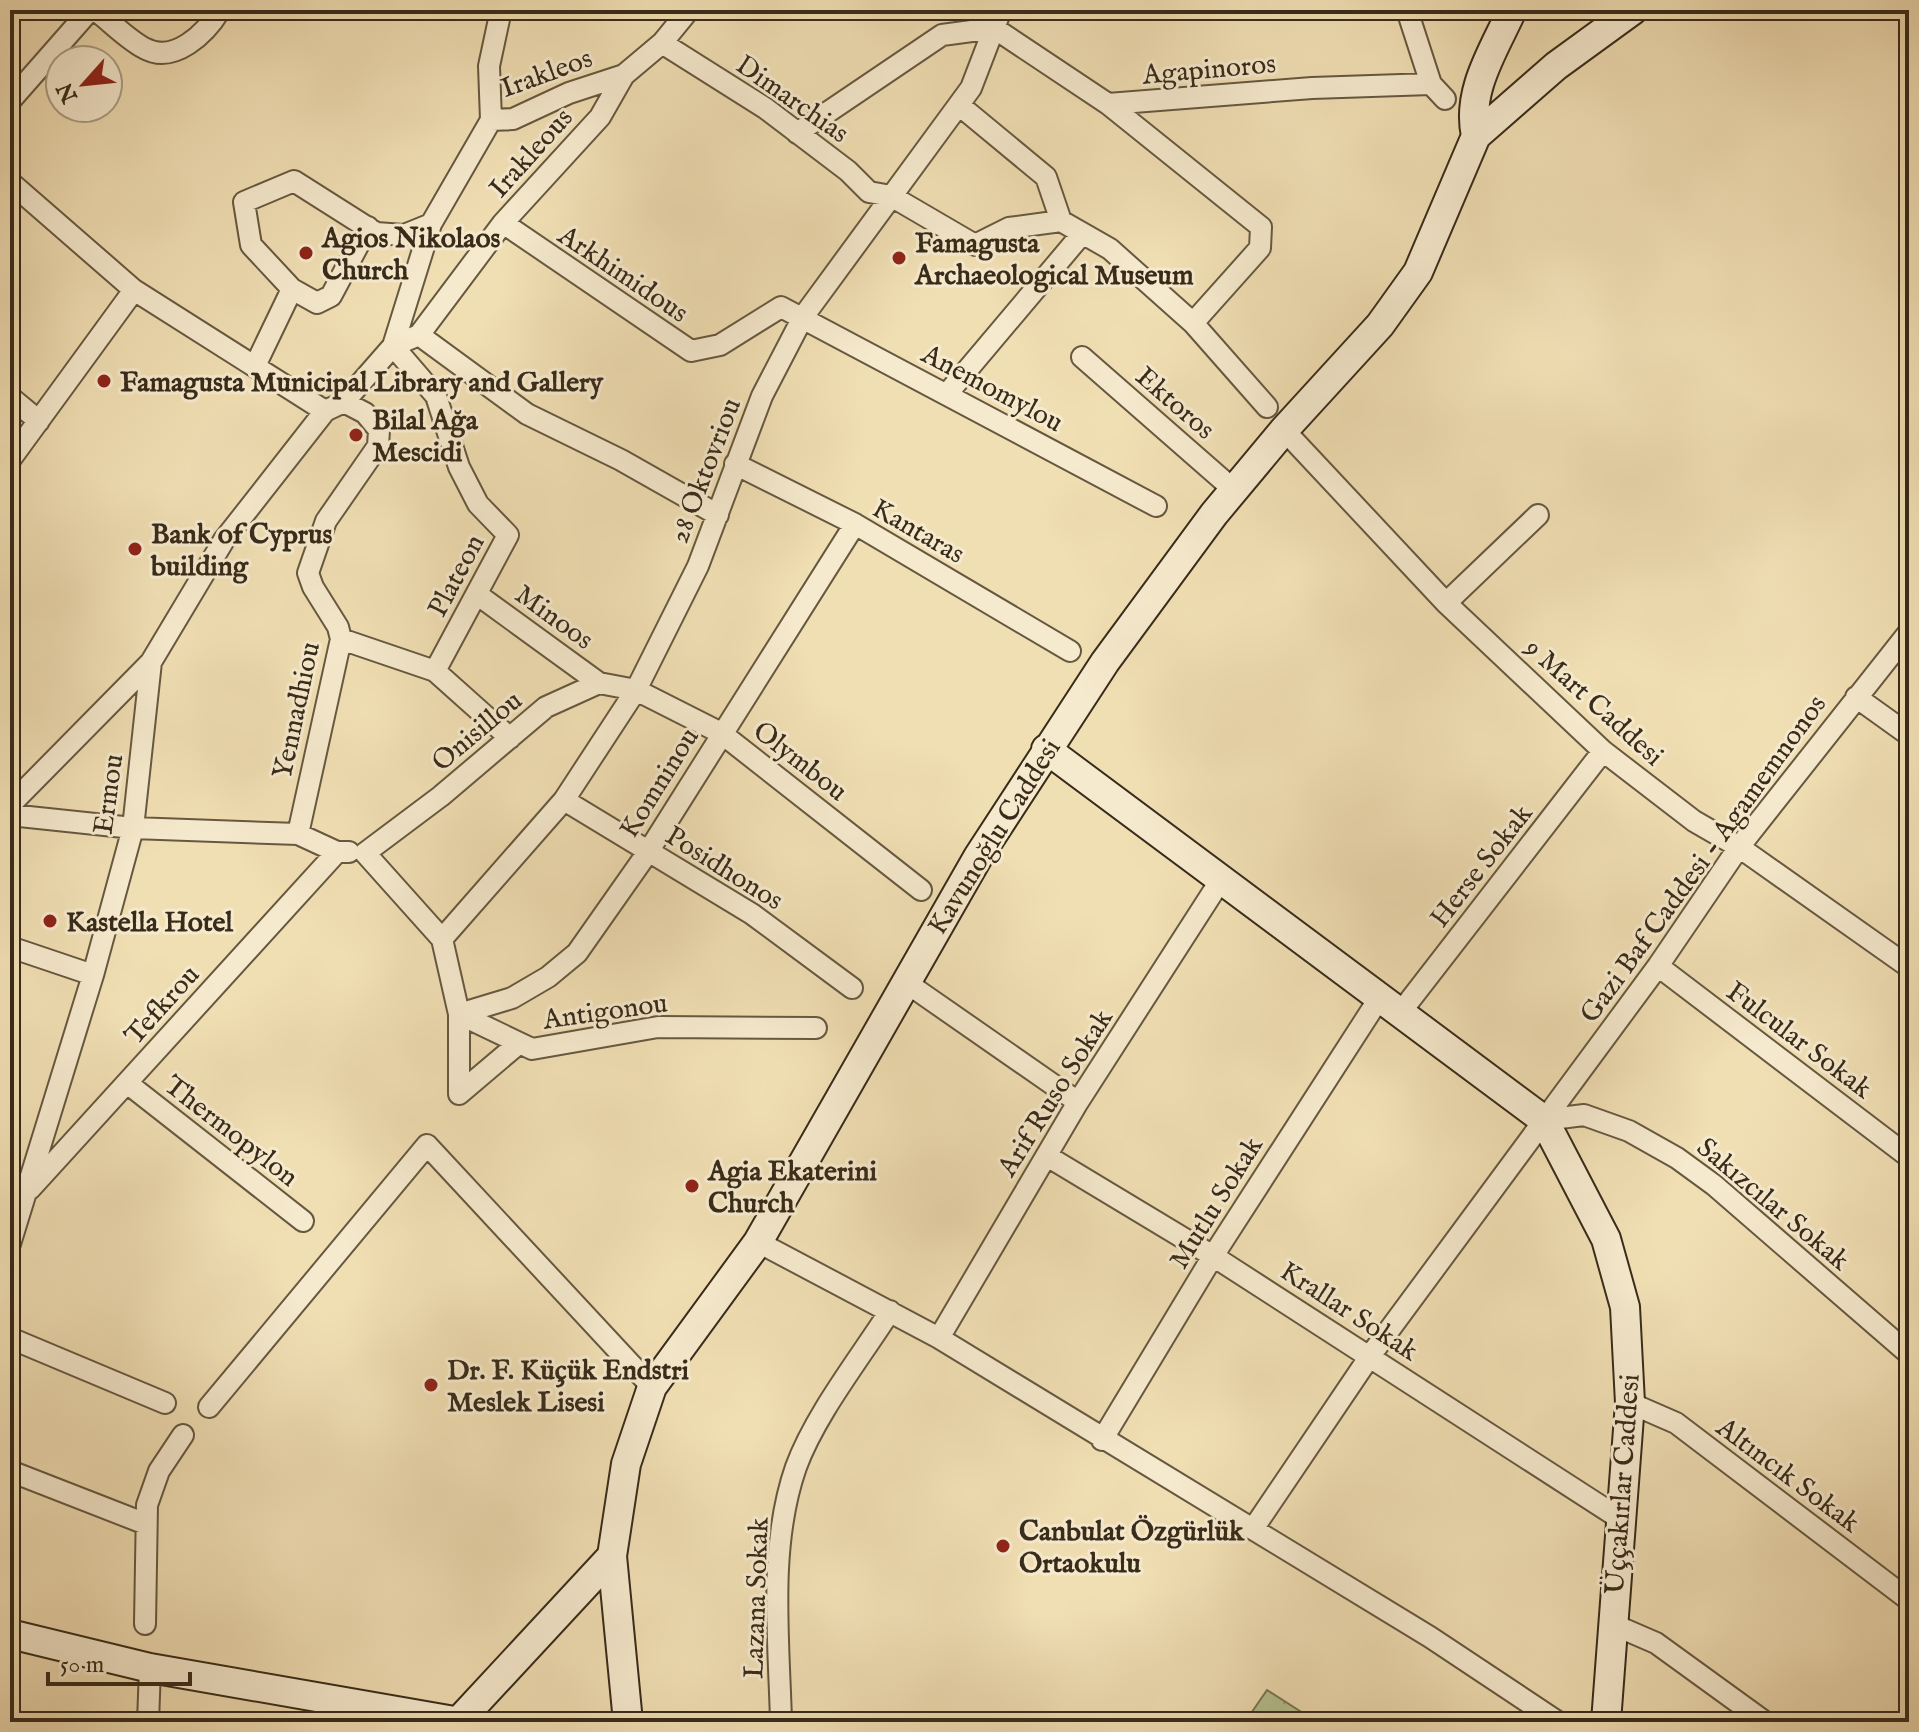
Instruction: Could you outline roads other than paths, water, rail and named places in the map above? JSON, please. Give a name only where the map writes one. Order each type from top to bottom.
[{"type":"main road","name":"Kavunoğlu Caddesi","points":[[628,1722],[612,1556],[626,1464],[652,1387],[758,1242],[904,981],[1046,749],[1105,662],[1234,490],[1380,325],[1418,272],[1476,136],[1472,115],[1474,96],[1512,10]]},
{"type":"main road","points":[[1476,136],[1556,66],[1633,10]]},
{"type":"main road","points":[[1046,749],[1544,1120]]},
{"type":"main road","name":"Üççakırlar Caddesi","points":[[1544,1120],[1606,1239],[1618,1271],[1625,1307],[1630,1403],[1606,1722]]},
{"type":"main road","points":[[10,1634],[150,1668],[459,1722],[612,1556]]},
{"type":"street","points":[[10,101],[92,10],[147,51],[182,50],[210,27],[220,10]]},
{"type":"street","points":[[344,402],[393,346],[431,224],[491,120],[489,66],[501,10]]},
{"type":"street","name":"Irakleos","points":[[491,120],[513,119],[569,93],[624,75],[662,43],[689,10]]},
{"type":"street","name":"Agapinoros","points":[[997,19],[1108,104],[1312,88],[1438,91],[1407,10]]},
{"type":"street","points":[[797,133],[942,35],[997,19]]},
{"type":"street","name":"28 Oktovriou","points":[[442,939],[564,800],[636,690],[698,566],[762,396],[803,317],[971,88],[997,19]]},
{"type":"street","name":"Dimarchias","points":[[662,43],[797,133],[848,171],[869,192],[891,196],[975,245],[1009,228],[1061,221]]},
{"type":"street","name":"Irakleous","points":[[419,335],[503,223],[600,117],[624,75]]},
{"type":"street","points":[[1108,104],[1261,227],[1260,248],[1193,323]]},
{"type":"street","points":[[959,105],[1046,177],[1061,221],[1110,249],[1193,323],[1267,407]]},
{"type":"street","points":[[368,227],[331,296],[317,303],[292,289],[251,245],[244,202],[294,181],[368,227],[376,233],[404,235],[431,224]]},
{"type":"street","points":[[10,182],[134,290],[325,411]]},
{"type":"street","name":"Arkhimidous","points":[[503,223],[691,351],[720,345],[781,307],[803,317]]},
{"type":"street","points":[[947,394],[1081,235]]},
{"type":"street","points":[[255,366],[292,289]]},
{"type":"street","points":[[10,460],[134,290]]},
{"type":"street","name":"Anemomylou","points":[[803,317],[1156,506]]},
{"type":"street","points":[[393,346],[419,335],[527,414],[621,460],[718,515]]},
{"type":"street","name":"Plateon","points":[[393,346],[436,396],[459,467],[478,504],[508,535],[435,671]]},
{"type":"street","name":"Ektoros","points":[[1082,357],[1234,490]]},
{"type":"street","points":[[10,397],[39,421]]},
{"type":"street","name":"Ermou","points":[[10,1244],[93,975],[133,828],[151,662],[224,540],[325,411],[344,402]]},
{"type":"street","name":"Yennadhiou","points":[[298,834],[341,639],[338,627],[313,587],[308,573],[326,521],[378,446],[379,430],[365,413],[344,402]]},
{"type":"street","name":"9 Mart Caddesi","points":[[1284,430],[1446,603],[1603,751],[1694,821],[1739,847],[1909,967]]},
{"type":"street","name":"Kantaras","points":[[735,464],[855,524],[1070,651]]},
{"type":"street","points":[[1446,603],[1538,515]]},
{"type":"street","name":"Komninou","points":[[459,1014],[512,998],[548,977],[577,953],[648,852],[855,524]]},
{"type":"street","name":"Minoos","points":[[478,595],[599,683]]},
{"type":"street","name":"Gazi Baf Caddesi - Agamemnonos","points":[[1253,1529],[1370,1356],[1658,966],[1739,847],[1909,632]]},
{"type":"street","points":[[341,639],[435,671],[510,738]]},
{"type":"street","points":[[10,805],[151,662]]},
{"type":"street","points":[[599,683],[636,690]]},
{"type":"street","name":"Onisillou","points":[[365,853],[546,707],[599,683]]},
{"type":"street","name":"Olymbou","points":[[636,690],[721,733],[921,890]]},
{"type":"street","points":[[1856,697],[1909,735]]},
{"type":"street","name":"Herse Sokak","points":[[1390,1005],[1603,751]]},
{"type":"street","name":"Posidhonos","points":[[564,800],[752,914],[852,988]]},
{"type":"street","points":[[10,815],[133,828],[298,834],[337,852],[365,853],[442,939],[459,1014],[459,1094],[518,1044]]},
{"type":"street","name":"Tefkrou","points":[[27,1194],[337,852]]},
{"type":"street","name":"Arif Ruso Sokak","points":[[939,1338],[1078,1102],[1222,878]]},
{"type":"street","points":[[10,947],[93,975]]},
{"type":"street","name":"Fulcular Sokak","points":[[1658,966],[1909,1157]]},
{"type":"street","points":[[904,981],[1078,1102]]},
{"type":"street","name":"Mutlu Sokak","points":[[1102,1440],[1213,1256],[1390,1005]]},
{"type":"street","name":"Antigonou","points":[[459,1014],[532,1049],[658,1027],[816,1028]]},
{"type":"street","name":"Thermopylon","points":[[127,1083],[303,1221]]},
{"type":"street","name":"Sakızcılar Sokak","points":[[1544,1120],[1584,1115],[1629,1131],[1677,1158],[1714,1185],[1909,1354]]},
{"type":"street","points":[[209,1407],[427,1145],[652,1387]]},
{"type":"street","name":"Krallar Sokak","points":[[1047,1156],[1213,1256],[1619,1518]]},
{"type":"street","points":[[758,1242],[939,1338],[1430,1637],[1558,1722]]},
{"type":"street","name":"Lazana Sokak","points":[[781,1722],[778,1582],[785,1503],[797,1464],[890,1311]]},
{"type":"street","points":[[10,1338],[165,1403]]},
{"type":"street","name":"Altıncık Sokak","points":[[1630,1403],[1676,1423],[1909,1600]]},
{"type":"street","points":[[145,1624],[147,1505],[159,1471],[183,1435]]},
{"type":"street","points":[[10,1471],[146,1524]]},
{"type":"street","points":[[1612,1624],[1656,1643],[1765,1722]]},
{"type":"street","points":[[148,1722],[150,1668]]},
{"type":"place","name":"Agios Nikolaos Church","points":[[306,253]]},
{"type":"place","name":"Famagusta Archaeological Museum","points":[[899,258]]},
{"type":"place","name":"Famagusta Municipal Library and Gallery","points":[[104,381]]},
{"type":"place","name":"Bilal Ağa Mescidi","points":[[356,435]]},
{"type":"place","name":"Bank of Cyprus building","points":[[135,549]]},
{"type":"place","name":"Kastella Hotel","points":[[50,921]]},
{"type":"place","name":"Agia Ekaterini Church","points":[[692,1186]]},
{"type":"place","name":"Dr. F. Küçük Endstri Meslek Lisesi","points":[[431,1385]]},
{"type":"place","name":"Canbulat Özgürlük Ortaokulu","points":[[1003,1546]]}]
